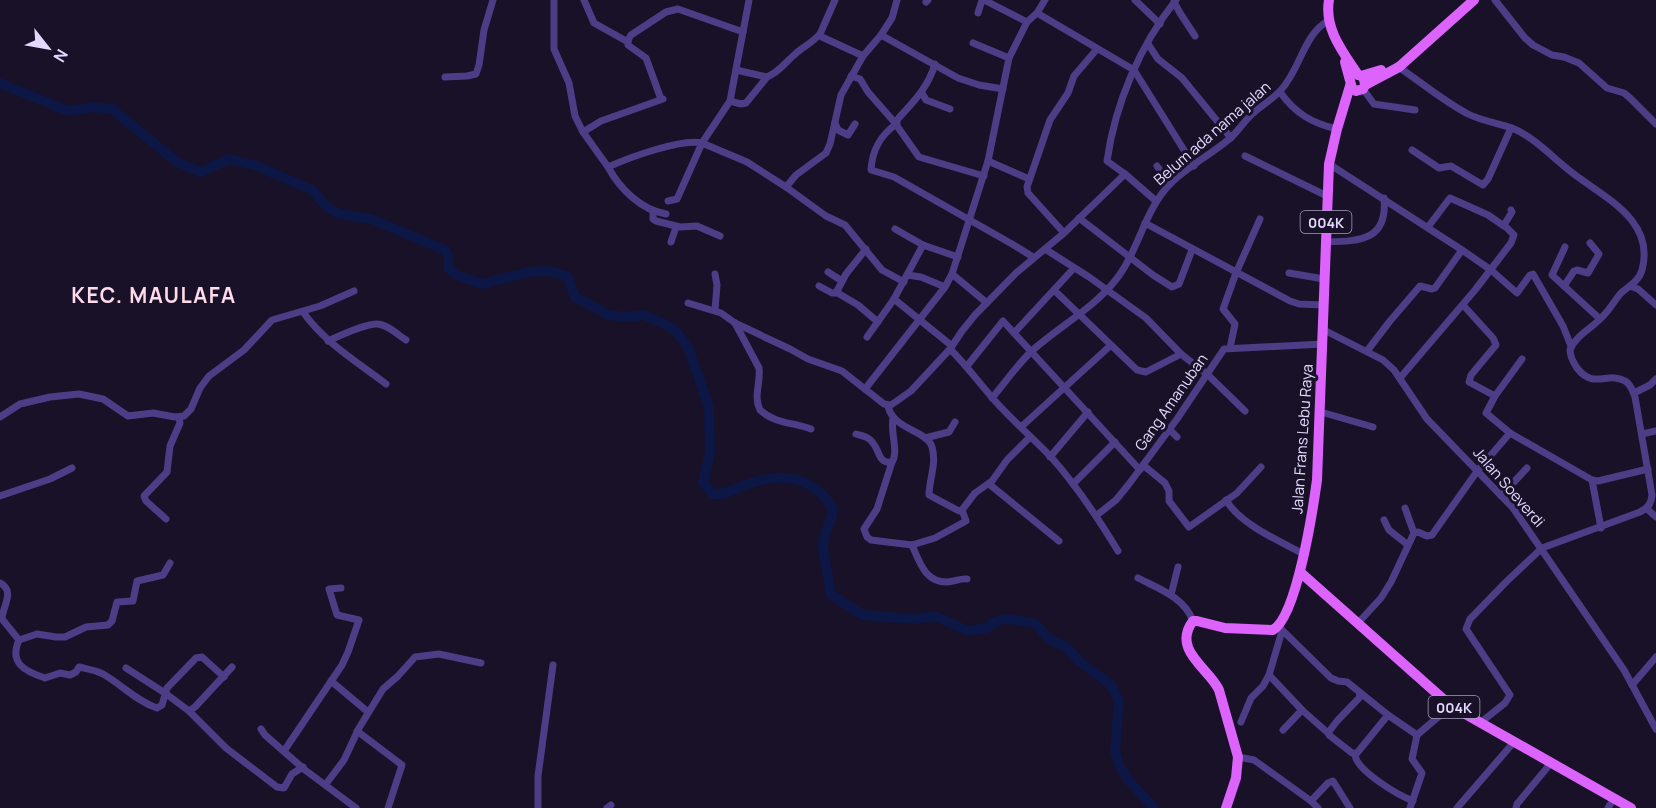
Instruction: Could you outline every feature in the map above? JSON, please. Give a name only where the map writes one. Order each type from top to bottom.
[{"type":"main road","points":[[1329,0],[1329,20],[1336,40],[1358,83],[1397,65],[1472,0]]},
{"type":"main road","name":"Jalan Frans Lebu Raya","points":[[1280,629],[1300,573],[1313,513],[1317,480],[1329,164],[1340,115],[1358,83]]},
{"type":"main road","name":"004K","points":[[1300,573],[1451,706],[1551,762],[1611,803],[1631,808]]},
{"type":"main road","points":[[1226,808],[1236,777],[1238,757],[1216,682],[1194,661],[1188,646],[1189,626],[1193,621],[1225,628],[1262,631],[1280,629]]},
{"type":"street","points":[[445,77],[476,74],[483,30],[493,0]]},
{"type":"street","points":[[554,0],[554,49],[568,83],[575,116],[618,183],[639,203],[653,212],[666,214]]},
{"type":"street","points":[[584,0],[594,23],[628,42],[630,47],[646,58],[663,99],[601,121],[584,132]]},
{"type":"street","points":[[668,201],[677,199],[702,144],[730,101],[749,0]]},
{"type":"street","points":[[730,101],[746,103],[767,77],[781,69],[793,56],[808,47],[820,34],[835,0]]},
{"type":"street","points":[[786,187],[796,175],[826,153],[841,95],[862,56],[892,18],[897,0]]},
{"type":"street","points":[[978,13],[983,0],[1027,22]]},
{"type":"street","points":[[865,389],[945,287],[952,274],[988,161],[1009,58],[1027,22],[1037,14],[1045,0]]},
{"type":"street","points":[[1135,0],[1160,24]]},
{"type":"street","points":[[1495,0],[1525,38],[1539,49],[1579,63],[1607,88],[1630,98],[1656,124]]},
{"type":"street","points":[[1156,201],[1109,163],[1108,157],[1134,70],[1172,2],[1195,36]]},
{"type":"street","points":[[628,42],[631,35],[649,22],[674,9],[742,33]]},
{"type":"street","points":[[1037,14],[1134,70],[1194,166]]},
{"type":"street","name":"Belum ada nama jalan","points":[[992,398],[1032,351],[1107,290],[1131,258],[1156,201],[1170,184],[1231,138],[1251,115],[1280,92],[1300,61],[1312,34],[1329,20]]},
{"type":"street","points":[[820,34],[862,56]]},
{"type":"street","points":[[881,34],[958,78],[979,86],[1003,90]]},
{"type":"street","points":[[973,43],[1009,58]]},
{"type":"street","points":[[1148,44],[1158,59],[1182,78],[1231,138]]},
{"type":"street","points":[[1064,232],[1029,193],[1027,187],[1050,120],[1068,93],[1074,76],[1096,50]]},
{"type":"street","points":[[935,64],[929,82],[922,93],[878,142],[871,170],[894,177],[1033,257]]},
{"type":"street","points":[[1397,65],[1468,114],[1511,128],[1527,137],[1610,198],[1638,229],[1643,244],[1644,263],[1641,273],[1600,319],[1571,346]]},
{"type":"street","points":[[736,70],[767,77]]},
{"type":"street","points":[[851,76],[860,79],[919,157],[984,176]]},
{"type":"street","points":[[1358,83],[1374,104],[1415,110]]},
{"type":"street","points":[[1280,92],[1296,112],[1311,121],[1336,129]]},
{"type":"street","points":[[922,93],[926,100],[950,109]]},
{"type":"street","points":[[835,123],[838,130],[848,135],[855,124]]},
{"type":"street","points":[[1412,150],[1439,168],[1451,166],[1483,185],[1488,179],[1511,128]]},
{"type":"street","points":[[608,167],[635,156],[688,142],[702,144],[747,162],[826,216],[849,228],[882,270],[906,279],[921,277],[945,287]]},
{"type":"street","points":[[1245,156],[1327,196]]},
{"type":"street","points":[[988,161],[1029,179]]},
{"type":"street","points":[[1329,164],[1462,250],[1491,270],[1517,293],[1532,274],[1535,276],[1563,326],[1571,346],[1570,355],[1584,376],[1625,381],[1634,393],[1652,495],[1651,502],[1647,508],[1600,528],[1542,548],[1470,619],[1466,629],[1469,635],[1510,695],[1505,703],[1480,723]]},
{"type":"street","points":[[1157,166],[1170,184]]},
{"type":"street","points":[[888,406],[897,403],[912,391],[987,303],[1033,257],[1064,232],[1125,174]]},
{"type":"street","points":[[1325,242],[1354,241],[1372,233],[1384,219],[1384,198]]},
{"type":"street","points":[[1401,378],[1463,305],[1514,238],[1513,232],[1488,215],[1450,198],[1428,227]]},
{"type":"street","points":[[1504,226],[1511,210]]},
{"type":"street","points":[[653,212],[654,219],[676,227],[697,226],[720,236]]},
{"type":"street","points":[[1079,218],[1153,275],[1175,287],[1179,284],[1192,250]]},
{"type":"street","points":[[1260,219],[1223,309],[1235,324],[1230,348],[1323,344]]},
{"type":"street","points":[[1145,223],[1290,301],[1299,304],[1324,305]]},
{"type":"street","points":[[671,242],[676,227]]},
{"type":"street","points":[[895,229],[923,245],[958,257]]},
{"type":"street","points":[[1564,286],[1575,271],[1588,273],[1599,254],[1590,243]]},
{"type":"street","points":[[867,337],[894,299],[923,245]]},
{"type":"street","points":[[1564,247],[1552,275],[1600,319]]},
{"type":"street","points":[[836,292],[855,260],[866,249]]},
{"type":"street","points":[[1045,249],[1146,318],[1181,354],[1208,375],[1245,411]]},
{"type":"street","points":[[1367,351],[1420,286],[1435,288],[1462,250]]},
{"type":"street","points":[[1014,333],[1074,268]]},
{"type":"street","points":[[828,272],[842,281]]},
{"type":"street","points":[[1289,273],[1324,279]]},
{"type":"street","points":[[715,274],[717,285],[715,310]]},
{"type":"street","points":[[952,274],[987,303]]},
{"type":"street","points":[[819,286],[832,293],[836,292],[858,305],[878,322]]},
{"type":"street","points":[[1630,286],[1638,289],[1656,305]]},
{"type":"street","points":[[0,417],[20,404],[50,397],[79,394],[103,399],[128,416],[153,413],[184,416],[191,409],[200,388],[209,376],[244,350],[272,320],[303,312],[354,291]]},
{"type":"street","points":[[1055,291],[1137,370],[1144,372],[1181,354]]},
{"type":"street","points":[[894,299],[951,348],[992,398],[1050,456],[1097,515],[1118,551]]},
{"type":"street","points":[[688,303],[715,310],[735,323],[808,359],[842,371],[888,406],[893,418],[891,432],[896,455],[877,509],[864,529],[867,537],[871,540],[912,545],[935,538],[963,523],[967,518],[962,510]]},
{"type":"street","points":[[1463,305],[1496,345],[1471,375],[1469,382],[1495,396]]},
{"type":"street","points":[[303,312],[314,328],[328,341],[386,384]]},
{"type":"street","points":[[967,366],[1003,321],[1115,442],[1142,467],[1165,483],[1169,501],[1189,527],[1237,492],[1261,467]]},
{"type":"street","points":[[735,323],[759,368],[756,398],[760,410],[783,423],[795,423],[812,429]]},
{"type":"street","points":[[328,341],[365,326],[377,324],[406,340]]},
{"type":"street","name":"Jalan Soeverdi","points":[[1324,330],[1383,360],[1401,378],[1427,419],[1478,470],[1520,517],[1632,685],[1656,729]]},
{"type":"street","points":[[1021,427],[1110,346]]},
{"type":"street","name":"Gang Amanuban","points":[[1097,515],[1116,500],[1208,375],[1222,351],[1230,348]]},
{"type":"street","points":[[1522,359],[1495,396],[1486,413],[1510,433],[1592,480],[1598,481],[1648,470]]},
{"type":"street","points":[[1634,393],[1656,380]]},
{"type":"street","points":[[1050,456],[1088,412]]},
{"type":"street","points":[[1321,412],[1374,427]]},
{"type":"street","points":[[166,519],[145,500],[144,496],[167,472],[170,446],[180,423],[179,417]]},
{"type":"street","points":[[893,418],[925,438],[932,447],[934,470],[929,495],[959,511],[962,510]]},
{"type":"street","points":[[925,438],[949,432],[956,422]]},
{"type":"street","points":[[1169,429],[1177,437]]},
{"type":"street","points":[[1642,434],[1656,431]]},
{"type":"street","points":[[1414,533],[1432,535],[1478,470],[1510,433]]},
{"type":"street","points":[[856,434],[867,437],[873,443],[882,460],[892,462]]},
{"type":"street","points":[[962,510],[975,494],[989,484],[1007,460],[1030,437]]},
{"type":"street","points":[[1073,484],[1115,442]]},
{"type":"street","points":[[0,496],[50,479],[72,468]]},
{"type":"street","points":[[1501,496],[1527,468]]},
{"type":"street","points":[[1592,480],[1600,528]]},
{"type":"street","points":[[989,484],[1059,541]]},
{"type":"street","points":[[1226,500],[1237,514],[1304,554]]},
{"type":"street","points":[[1358,623],[1381,598],[1391,582],[1414,533],[1405,508]]},
{"type":"street","points":[[1647,508],[1656,517]]},
{"type":"street","points":[[1384,520],[1389,530],[1408,544]]},
{"type":"street","points":[[912,545],[924,572],[929,577],[948,582],[967,579]]},
{"type":"street","points":[[19,640],[36,634],[65,637],[86,627],[108,625],[112,621],[117,602],[133,601],[137,581],[163,574],[170,563]]},
{"type":"street","points":[[1171,595],[1178,567]]},
{"type":"street","points":[[1138,578],[1171,595],[1184,606],[1193,621]]},
{"type":"street","points":[[0,583],[6,586],[8,592],[2,619],[19,640]]},
{"type":"street","points":[[285,751],[332,681],[348,652],[359,620],[337,615],[329,589],[341,588]]},
{"type":"street","points":[[1241,722],[1251,698],[1263,686],[1269,675],[1280,629]]},
{"type":"street","points":[[1280,629],[1331,678],[1347,682],[1417,735]]},
{"type":"street","points":[[19,640],[15,651],[19,663],[28,671],[43,677],[50,677],[60,673],[70,675],[79,667],[92,670],[103,674],[120,687],[157,708],[162,705],[170,684],[199,657],[202,657],[224,677]]},
{"type":"street","points":[[326,784],[344,760],[357,731],[383,689],[415,657],[440,654],[481,663]]},
{"type":"street","points":[[1632,685],[1656,657]]},
{"type":"street","points":[[538,808],[538,777],[554,665]]},
{"type":"street","points":[[189,711],[232,667]]},
{"type":"street","points":[[126,668],[189,711],[226,748],[277,787],[281,789],[286,786],[292,774],[303,767]]},
{"type":"street","points":[[1269,675],[1302,710],[1355,754],[1359,764],[1411,805],[1422,773],[1412,759],[1417,735],[1451,706]]},
{"type":"street","points":[[332,681],[368,712]]},
{"type":"street","points":[[1328,733],[1345,711],[1359,698],[1360,693]]},
{"type":"street","points":[[1282,730],[1302,710]]},
{"type":"street","points":[[1355,754],[1388,715]]},
{"type":"street","points":[[261,729],[270,740],[356,808]]},
{"type":"street","points":[[357,731],[402,765],[388,808]]},
{"type":"street","points":[[1457,808],[1514,742]]},
{"type":"street","points":[[1238,757],[1254,760],[1318,808]]},
{"type":"street","points":[[1516,808],[1551,762]]},
{"type":"street","points":[[1311,801],[1328,783],[1333,781],[1350,808]]},
{"type":"waterway","points":[[0,83],[68,111],[92,107],[112,109],[177,162],[201,172],[229,159],[257,166],[312,190],[327,207],[340,214],[371,219],[445,250],[449,258],[449,269],[459,276],[482,284],[529,272],[548,271],[567,276],[575,297],[609,315],[625,317],[644,315],[675,330],[688,347],[709,407],[710,454],[703,482],[713,494],[725,493],[744,485],[774,478],[802,481],[818,491],[833,509],[823,546],[830,594],[863,615],[914,619],[935,616],[968,631],[987,628],[994,622],[1005,619],[1036,624],[1049,639],[1066,647],[1080,662],[1111,685],[1119,701],[1115,751],[1120,767],[1129,781],[1154,808]]},
{"type":"district","name":"KEC. MAULAFA","points":[[154,295]]}]
